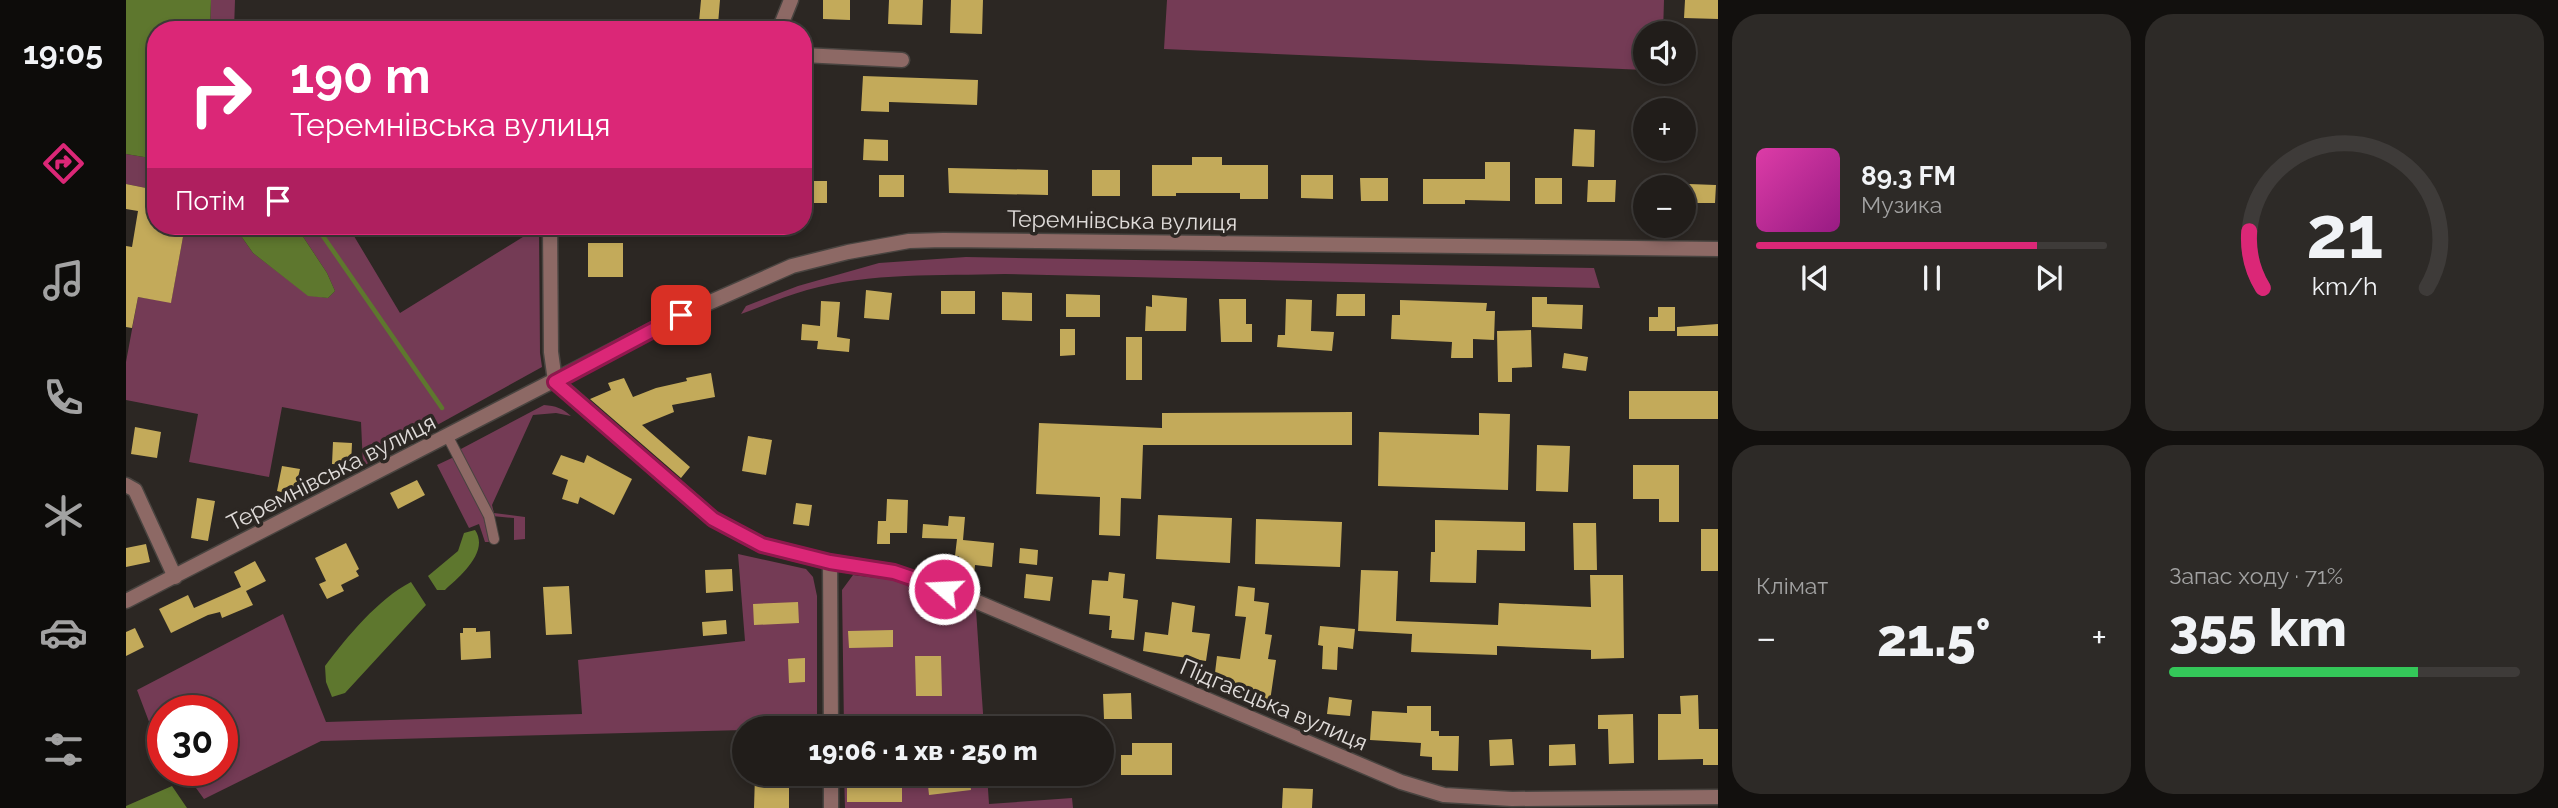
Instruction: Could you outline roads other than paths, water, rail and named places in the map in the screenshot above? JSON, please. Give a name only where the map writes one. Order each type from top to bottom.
[{"type":"street","points":[[783,21],[791,0]]},
{"type":"street","points":[[812,55],[902,60]]},
{"type":"street","points":[[550,235],[551,352],[555,382]]},
{"type":"street","name":"Теремнівська вулиця","points":[[126,601],[681,315],[792,266],[848,252],[909,241],[1718,249]]},
{"type":"street","name":"Підгаєцька вулиця","points":[[555,382],[713,519],[762,545],[830,562],[894,572],[968,597],[1401,782],[1444,795],[1511,799],[1718,797]]},
{"type":"street","points":[[126,485],[135,490],[175,578]]},
{"type":"street","points":[[830,562],[831,716]]},
{"type":"street","points":[[831,786],[831,808]]},
{"type":"lane","points":[[448,437],[489,516],[494,539]]},
{"type":"waterway","points":[[322,235],[442,408]]}]
